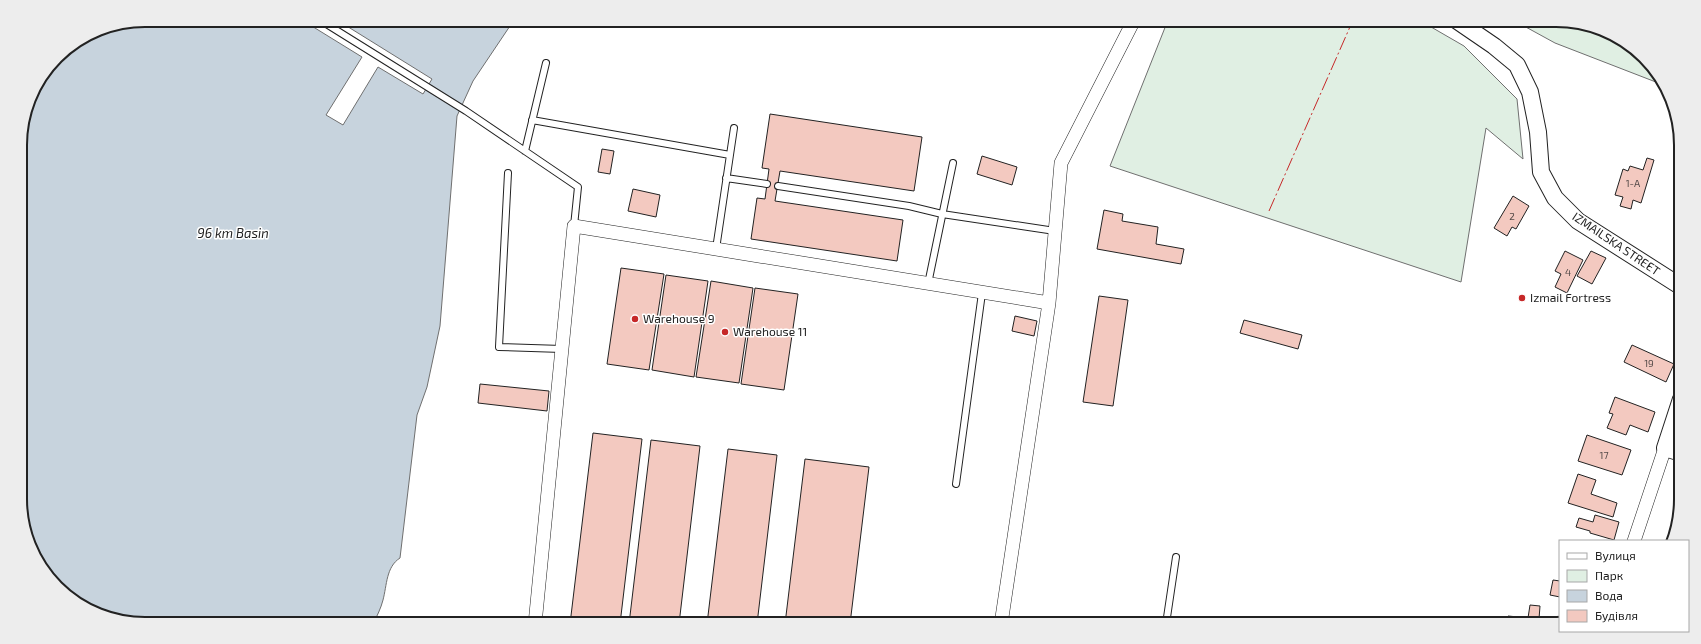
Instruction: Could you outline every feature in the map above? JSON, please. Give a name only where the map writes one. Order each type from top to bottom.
[{"type":"street","points":[[1002,617],[1049,303],[1061,163],[1130,27]]},
{"type":"street","name":"IZMAILSKA STREET","points":[[1466,27],[1494,46],[1517,65],[1530,92],[1538,132],[1541,172],[1555,198],[1578,221],[1674,282]]},
{"type":"street","points":[[536,617],[574,226],[1049,303]]},
{"type":"street","points":[[1634,540],[1674,420]]},
{"type":"street","points":[[1665,448],[1674,451]]},
{"type":"lane","points":[[331,27],[466,111],[578,187],[574,226]]},
{"type":"lane","points":[[525,151],[546,63]]},
{"type":"lane","points":[[532,120],[730,154]]},
{"type":"lane","points":[[716,249],[734,128]]},
{"type":"lane","points":[[928,284],[953,163]]},
{"type":"lane","points":[[508,173],[499,347],[562,349]]},
{"type":"lane","points":[[726,178],[767,184]]},
{"type":"lane","points":[[778,186],[909,206],[942,214],[1055,231]]},
{"type":"lane","points":[[956,484],[982,293]]},
{"type":"lane","points":[[1167,617],[1176,558]]},
{"type":"green space","points":[[1165,27],[1431,27],[1464,46],[1517,99],[1523,159],[1486,128],[1461,282],[1110,166]]},
{"type":"green space","points":[[1526,27],[1564,27],[1594,33],[1622,47],[1634,56],[1650,73],[1655,82],[1555,43]]},
{"type":"water","name":"96 km Basin","points":[[137,27],[509,27],[473,81],[457,116],[440,326],[427,387],[417,415],[400,558],[395,562],[390,571],[376,617],[130,616],[107,611],[79,597],[56,577],[39,551],[33,537],[27,507],[27,137],[33,107],[39,93],[51,73],[73,51],[100,36],[122,29]]},
{"type":"pier","points":[[313,27],[348,27],[432,79],[423,94],[378,67],[343,125],[326,115],[362,57]]},
{"type":"building","points":[[770,114],[922,137],[914,191],[780,171],[775,201],[903,220],[897,261],[751,239],[757,198],[765,199],[769,169],[762,168]]},
{"type":"building","points":[[602,149],[614,151],[610,174],[598,172]]},
{"type":"building","points":[[982,156],[1017,167],[1012,185],[977,174]]},
{"type":"building","points":[[1647,158],[1654,160],[1641,203],[1633,200],[1631,209],[1620,206],[1623,197],[1615,195],[1623,169],[1628,171],[1630,166],[1643,170]]},
{"type":"building","points":[[633,189],[660,195],[656,217],[628,211]]},
{"type":"building","points":[[1513,196],[1529,206],[1516,229],[1512,227],[1507,236],[1494,228]]},
{"type":"building","points":[[1104,210],[1123,214],[1122,221],[1158,227],[1156,244],[1184,249],[1181,264],[1097,249]]},
{"type":"building","points":[[1565,251],[1583,260],[1567,293],[1555,287],[1561,274],[1555,271]]},
{"type":"building","points":[[1591,251],[1606,258],[1592,284],[1577,276]]},
{"type":"building","name":"Warehouse 9","points":[[621,268],[664,274],[649,370],[607,364]]},
{"type":"building","points":[[666,275],[708,281],[694,377],[652,370]]},
{"type":"building","name":"Warehouse 11","points":[[711,281],[753,288],[739,383],[696,377]]},
{"type":"building","points":[[755,288],[798,294],[784,390],[741,384]]},
{"type":"building","points":[[1099,296],[1128,300],[1113,406],[1083,402]]},
{"type":"building","points":[[1015,316],[1037,321],[1034,336],[1012,331]]},
{"type":"building","points":[[1244,320],[1302,335],[1298,349],[1240,333]]},
{"type":"building","points":[[1632,345],[1674,364],[1666,382],[1624,362]]},
{"type":"building","points":[[480,384],[549,391],[547,411],[478,403]]},
{"type":"building","points":[[1615,397],[1655,412],[1648,432],[1630,425],[1626,435],[1607,428],[1613,414],[1609,413]]},
{"type":"building","points":[[593,433],[642,439],[621,617],[571,617]]},
{"type":"building","points":[[1587,435],[1631,450],[1622,475],[1578,461]]},
{"type":"building","points":[[651,440],[700,446],[680,617],[630,617]]},
{"type":"building","points":[[728,449],[777,455],[758,617],[708,617]]},
{"type":"building","points":[[805,459],[869,467],[851,617],[786,617]]},
{"type":"building","points":[[1578,474],[1596,480],[1591,494],[1617,503],[1613,517],[1568,503]]},
{"type":"building","points":[[1595,515],[1619,522],[1614,540],[1576,527],[1579,518],[1593,522]]},
{"type":"building","points":[[1553,580],[1559,581],[1559,597],[1550,595]]},
{"type":"building","points":[[1530,605],[1540,606],[1539,617],[1528,617]]},
{"type":"power","points":[[1269,211],[1350,27]]},
{"type":"place","name":"Izmail Fortress","points":[[1522,298]]},
{"type":"place","name":"Warehouse 9","points":[[635,319]]},
{"type":"place","name":"Warehouse 11","points":[[725,332]]}]
